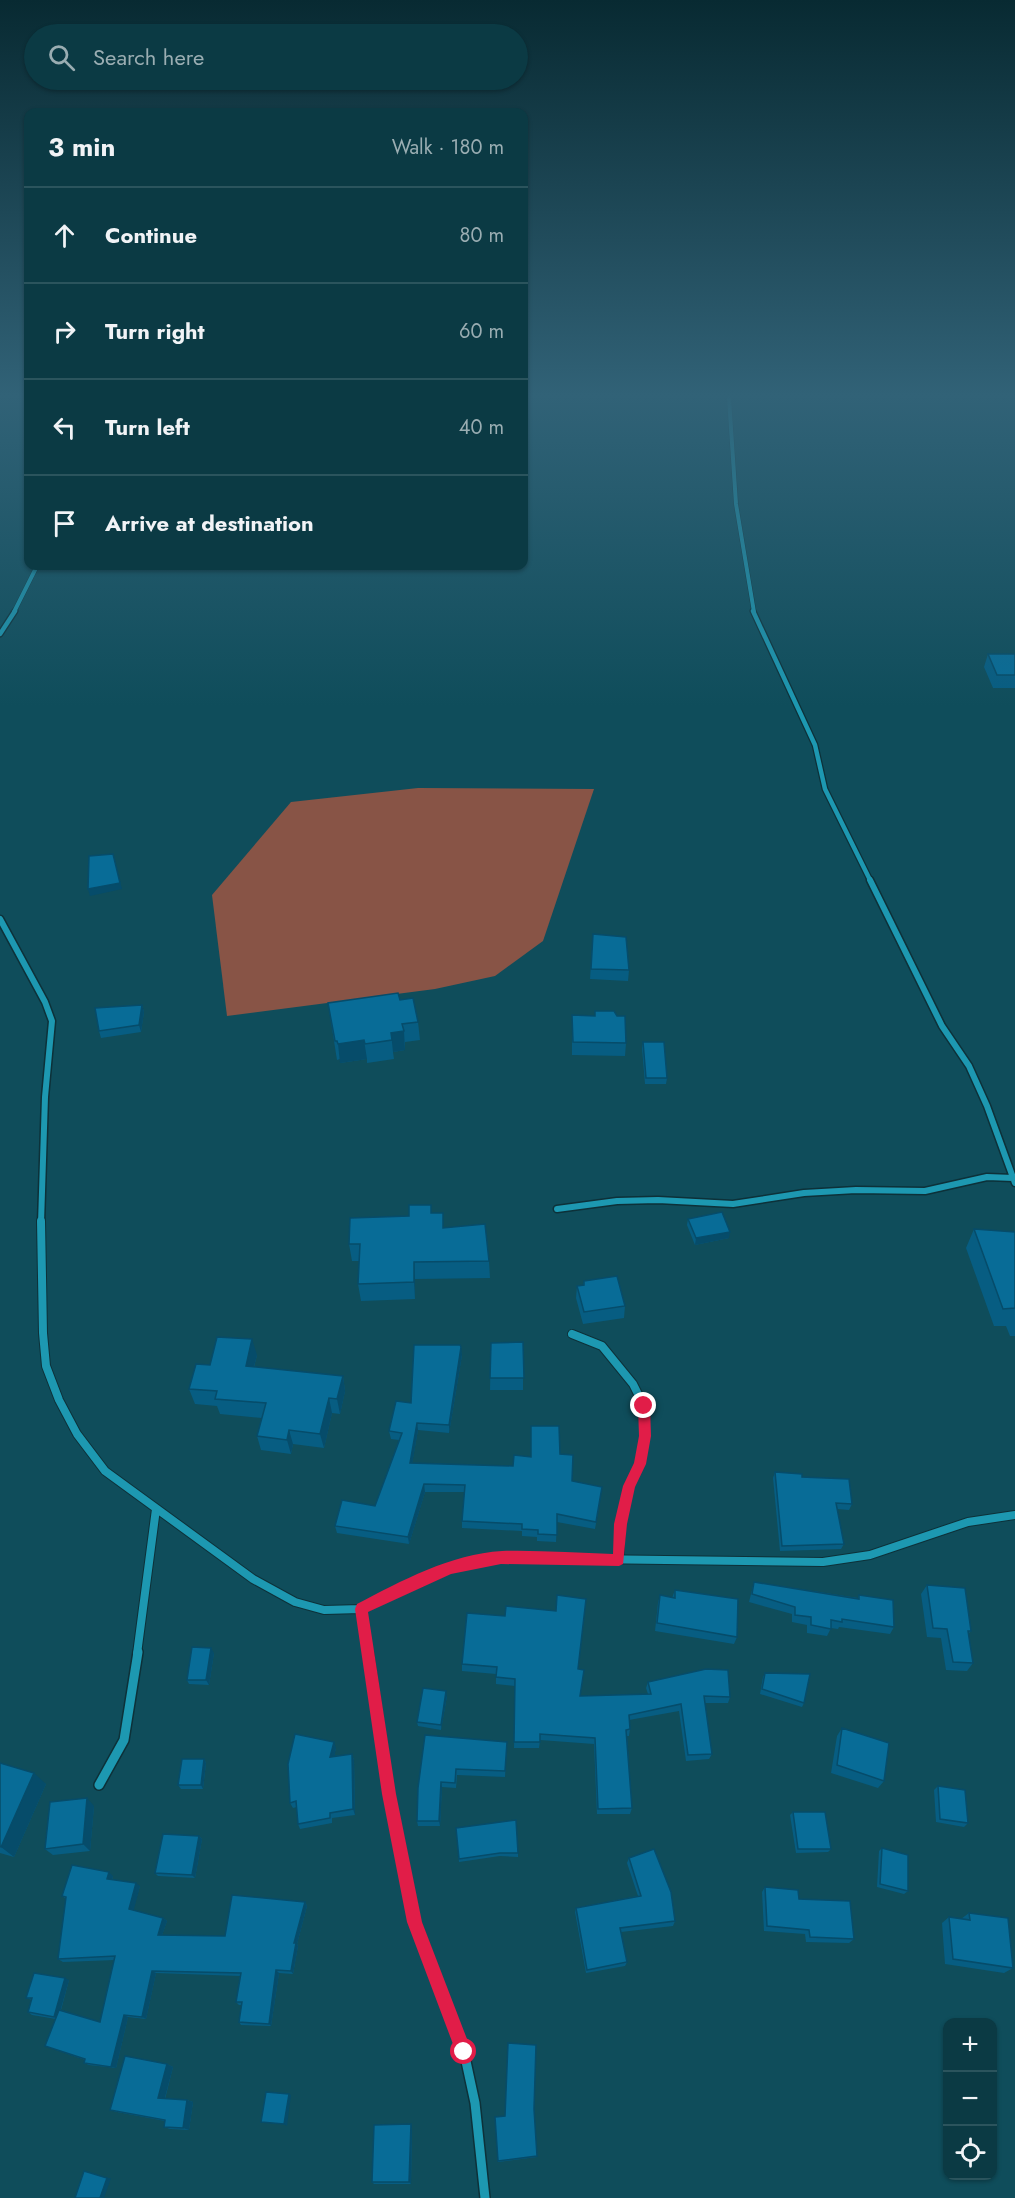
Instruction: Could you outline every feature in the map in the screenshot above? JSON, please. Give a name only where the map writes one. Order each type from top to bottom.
[{"type":"street","points":[[557,1209],[658,1200],[733,1203],[804,1193],[856,1190],[925,1191],[987,1177],[1014,1181],[987,1106],[969,1066],[942,1026],[825,789],[815,745],[753,610],[736,501]]},
{"type":"street","points":[[0,634],[9,623],[35,570]]},
{"type":"street","points":[[0,919],[45,1002],[52,1021],[45,1097],[41,1217],[43,1333],[46,1365],[59,1400],[77,1434],[105,1471],[253,1579],[295,1602],[324,1610],[361,1609],[451,1568],[501,1557],[823,1562],[870,1556],[968,1522],[1015,1515]]},
{"type":"street","points":[[572,1334],[588,1338],[602,1346],[633,1384],[644,1406],[645,1436],[640,1464],[627,1496],[621,1524],[619,1560]]},
{"type":"street","points":[[99,1785],[124,1740],[134,1689],[156,1509]]},
{"type":"street","points":[[361,1609],[389,1794],[415,1922],[464,2052],[475,2103],[485,2198]]},
{"type":"shaded area","points":[[418,788],[594,789],[543,941],[495,976],[435,989],[227,1016],[212,895],[291,802]]},
{"type":"building","points":[[988,654],[1015,654],[1015,675],[997,675]]},
{"type":"building","points":[[113,854],[120,883],[88,889],[89,856]]},
{"type":"building","points":[[593,934],[626,937],[629,970],[591,969]]},
{"type":"building","points":[[398,993],[400,1000],[413,998],[418,1022],[402,1024],[404,1031],[391,1033],[392,1040],[365,1044],[364,1040],[338,1044],[335,1041],[328,1003]]},
{"type":"building","points":[[142,1005],[139,1025],[99,1031],[95,1008]]},
{"type":"building","points":[[595,1011],[614,1011],[617,1016],[625,1016],[626,1043],[573,1042],[572,1015],[595,1016]]},
{"type":"building","points":[[643,1042],[664,1042],[667,1078],[646,1078]]},
{"type":"building","points":[[409,1205],[431,1205],[431,1213],[443,1213],[443,1228],[485,1224],[489,1261],[414,1262],[414,1282],[358,1284],[360,1244],[349,1244],[350,1218],[409,1216]]},
{"type":"building","points":[[722,1212],[730,1232],[696,1238],[688,1219]]},
{"type":"building","points":[[974,1229],[1015,1232],[1015,1308],[1003,1309]]},
{"type":"building","points":[[617,1276],[625,1306],[584,1312],[577,1286],[584,1285],[584,1281]]},
{"type":"building","points":[[217,1337],[252,1339],[246,1366],[343,1376],[337,1399],[329,1398],[320,1434],[289,1430],[287,1440],[257,1436],[266,1403],[215,1399],[217,1391],[189,1389],[196,1364],[210,1365]]},
{"type":"building","points":[[523,1342],[524,1378],[490,1378],[491,1343]]},
{"type":"building","points":[[414,1345],[460,1345],[461,1347],[449,1425],[417,1423],[410,1463],[513,1466],[514,1455],[531,1457],[531,1426],[559,1426],[560,1454],[573,1455],[572,1481],[602,1487],[596,1522],[557,1514],[557,1535],[538,1534],[538,1530],[522,1529],[522,1524],[462,1521],[465,1485],[424,1484],[408,1537],[335,1526],[342,1500],[375,1506],[402,1433],[389,1431],[396,1401],[411,1403]]},
{"type":"building","points":[[775,1472],[802,1474],[802,1477],[849,1479],[852,1504],[836,1503],[844,1544],[782,1546]]},
{"type":"building","points":[[754,1582],[859,1599],[859,1595],[893,1600],[894,1627],[842,1619],[842,1622],[831,1620],[831,1629],[811,1625],[811,1617],[795,1615],[795,1607],[752,1594]]},
{"type":"building","points":[[927,1585],[965,1588],[973,1663],[953,1662],[947,1629],[933,1628]]},
{"type":"building","points":[[675,1590],[738,1599],[737,1637],[657,1623],[660,1595],[675,1598]]},
{"type":"building","points":[[557,1595],[586,1599],[578,1669],[584,1670],[580,1696],[651,1694],[648,1682],[706,1669],[728,1670],[730,1697],[704,1696],[712,1754],[688,1755],[681,1704],[629,1715],[630,1729],[626,1730],[632,1808],[598,1809],[595,1738],[540,1734],[540,1742],[514,1742],[515,1679],[496,1677],[497,1667],[462,1664],[467,1613],[505,1616],[506,1606],[556,1611]]},
{"type":"building","points":[[192,1647],[211,1648],[206,1680],[187,1680]]},
{"type":"building","points":[[765,1673],[810,1674],[804,1703],[762,1689]]},
{"type":"building","points":[[423,1688],[446,1691],[441,1725],[417,1722]]},
{"type":"building","points":[[842,1728],[889,1743],[884,1781],[837,1765]]},
{"type":"building","points":[[295,1734],[334,1742],[330,1757],[352,1754],[353,1809],[330,1813],[330,1818],[298,1824],[296,1801],[290,1803],[288,1764]]},
{"type":"building","points":[[425,1735],[507,1742],[505,1771],[456,1769],[455,1783],[441,1782],[439,1821],[417,1821],[418,1788]]},
{"type":"building","points":[[182,1759],[204,1759],[201,1785],[178,1785]]},
{"type":"building","points":[[0,1763],[34,1773],[1,1847],[0,1846]]},
{"type":"building","points":[[938,1786],[965,1790],[968,1823],[940,1819]]},
{"type":"building","points":[[87,1798],[83,1844],[45,1849],[50,1802]]},
{"type":"building","points":[[793,1812],[825,1812],[831,1849],[798,1849]]},
{"type":"building","points":[[516,1820],[518,1853],[500,1853],[459,1859],[456,1828]]},
{"type":"building","points":[[163,1834],[199,1836],[192,1875],[155,1873]]},
{"type":"building","points":[[882,1848],[908,1855],[908,1891],[880,1884]]},
{"type":"building","points":[[654,1849],[671,1892],[675,1921],[620,1928],[627,1962],[587,1970],[576,1908],[641,1896],[629,1858]]},
{"type":"building","points":[[72,1865],[109,1872],[107,1879],[136,1883],[129,1909],[163,1918],[158,1935],[225,1936],[232,1895],[305,1902],[294,1943],[296,1943],[291,1971],[276,1970],[269,2024],[239,2022],[242,2002],[236,2002],[241,1973],[152,1971],[142,2017],[124,2015],[111,2067],[84,2063],[85,2059],[45,2046],[59,2010],[100,2022],[115,1956],[58,1959],[66,1897],[62,1896]]},
{"type":"building","points":[[765,1887],[798,1890],[799,1899],[850,1901],[854,1939],[810,1937],[809,1930],[767,1926]]},
{"type":"building","points":[[969,1913],[1008,1918],[1013,1968],[953,1959],[949,1917],[970,1920]]},
{"type":"building","points":[[34,1973],[65,1978],[54,2017],[28,2012],[32,1998],[26,1998]]},
{"type":"building","points":[[508,2043],[536,2045],[534,2109],[537,2156],[498,2161],[495,2117],[505,2116]]},
{"type":"building","points":[[125,2056],[167,2064],[158,2098],[187,2100],[183,2128],[164,2127],[165,2120],[110,2110]]},
{"type":"building","points":[[266,2092],[289,2094],[284,2124],[261,2122]]},
{"type":"building","points":[[411,2124],[409,2182],[372,2182],[374,2125]]},
{"type":"building","points":[[84,2171],[107,2178],[100,2198],[75,2198]]},
{"type":"route","points":[[464,2052],[415,1922],[389,1794],[361,1609],[451,1568],[501,1557],[619,1560],[621,1524],[629,1486],[640,1464],[645,1436],[644,1406]]}]
